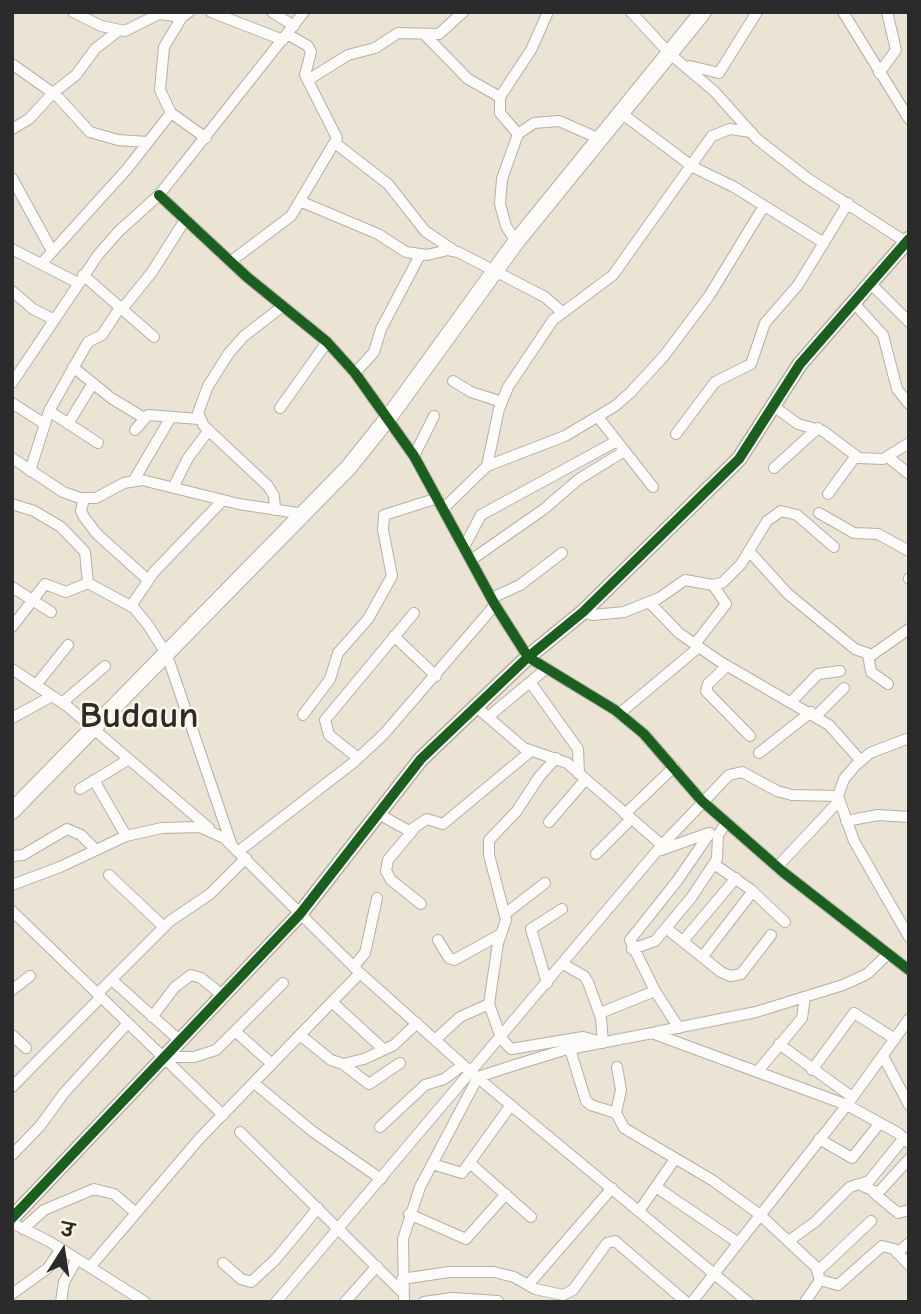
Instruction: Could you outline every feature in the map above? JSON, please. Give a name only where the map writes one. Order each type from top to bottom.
[{"type":"main road","points":[[12,811],[348,468],[389,417],[516,242],[621,113],[676,59],[703,12]]},
{"type":"street","points":[[73,12],[118,31]]},
{"type":"street","points":[[211,12],[288,33],[308,46],[311,52],[305,75],[332,124],[335,143],[302,202],[282,226],[230,262]]},
{"type":"street","points":[[272,12],[288,33]]},
{"type":"street","points":[[12,383],[81,279],[119,231],[159,195],[304,12]]},
{"type":"street","points":[[307,80],[348,55],[375,48],[398,33],[439,34],[463,12]]},
{"type":"street","points":[[518,134],[500,113],[500,97],[531,50],[548,12]]},
{"type":"street","points":[[15,1208],[300,914],[421,759],[528,657],[583,612],[739,459],[800,364],[908,240],[807,178],[751,132],[706,83],[676,59],[631,12]]},
{"type":"street","points":[[676,59],[719,73],[757,12]]},
{"type":"street","points":[[843,12],[909,119]]},
{"type":"street","points":[[879,73],[896,50],[887,12]]},
{"type":"street","points":[[186,14],[167,39],[160,72],[163,100],[171,113],[206,138]]},
{"type":"street","points":[[12,129],[29,118],[53,93],[76,75],[95,49],[118,31],[131,29],[159,15],[186,14]]},
{"type":"street","points":[[425,34],[468,79],[500,97]]},
{"type":"street","points":[[12,64],[53,93],[90,132],[118,140],[148,142]]},
{"type":"street","points":[[42,263],[171,113]]},
{"type":"street","points":[[621,113],[693,167],[824,243]]},
{"type":"street","points":[[516,242],[506,226],[500,204],[502,179],[518,134],[534,123],[559,121],[600,139]]},
{"type":"street","points":[[487,466],[502,402],[547,329],[562,312],[613,275],[693,167],[708,142],[720,131],[751,132]]},
{"type":"street","points":[[335,143],[388,184],[425,231],[453,251],[545,297],[562,312]]},
{"type":"street","points":[[12,178],[52,251]]},
{"type":"street","points":[[159,195],[230,262],[327,342],[355,373],[389,417],[414,456],[528,657],[620,714],[644,734],[724,825],[909,970]]},
{"type":"street","points":[[302,202],[378,234],[406,252],[420,255],[453,251]]},
{"type":"street","points":[[676,435],[715,382],[751,364],[765,323],[798,285],[848,204]]},
{"type":"street","points":[[303,715],[330,679],[338,653],[368,619],[392,576],[383,530],[384,515],[441,503],[487,466],[543,446],[598,417],[631,393],[664,356],[709,296],[764,206]]},
{"type":"street","points":[[30,471],[43,423],[88,342],[102,335],[152,272],[185,220]]},
{"type":"street","points":[[12,249],[81,279],[122,307],[154,337]]},
{"type":"street","points":[[355,373],[374,352],[381,329],[420,255]]},
{"type":"street","points":[[870,283],[909,322]]},
{"type":"street","points":[[12,290],[33,309],[53,319]]},
{"type":"street","points":[[853,302],[883,335],[897,389],[909,404]]},
{"type":"street","points":[[275,510],[274,496],[268,486],[199,419],[198,407],[229,353],[244,336],[283,306]]},
{"type":"street","points":[[280,408],[327,342]]},
{"type":"street","points":[[73,367],[111,398],[144,418]]},
{"type":"street","points":[[453,381],[471,392],[502,402]]},
{"type":"street","points":[[68,424],[93,383]]},
{"type":"street","points":[[12,403],[43,423]]},
{"type":"street","points":[[772,405],[799,424],[818,428],[855,457],[876,460],[888,457],[909,443]]},
{"type":"street","points":[[49,411],[98,443]]},
{"type":"street","points":[[135,430],[148,415],[199,419]]},
{"type":"street","points":[[12,458],[72,497],[96,498],[134,480],[171,416]]},
{"type":"street","points":[[414,456],[434,416]]},
{"type":"street","points":[[598,417],[653,487]]},
{"type":"street","points":[[774,468],[818,428]]},
{"type":"street","points":[[173,488],[188,458],[209,430]]},
{"type":"street","points":[[464,547],[481,515],[615,442]]},
{"type":"street","points":[[471,560],[544,509],[579,479],[623,452]]},
{"type":"street","points":[[828,494],[855,457]]},
{"type":"street","points":[[888,457],[909,474]]},
{"type":"street","points":[[134,480],[223,500],[304,514]]},
{"type":"street","points":[[84,499],[81,511],[97,534],[148,580]]},
{"type":"street","points":[[131,606],[148,580],[223,500]]},
{"type":"street","points":[[12,504],[34,511],[77,542],[85,552],[88,583]]},
{"type":"street","points":[[583,612],[603,615],[650,603],[685,580],[713,585],[722,583],[735,571],[766,521],[785,510],[797,515],[834,547]]},
{"type":"street","points":[[819,513],[854,533],[878,534],[909,551]]},
{"type":"street","points":[[749,551],[797,602],[855,649],[868,655],[876,653],[909,629]]},
{"type":"street","points":[[12,1087],[164,928],[210,894],[243,855],[358,758],[436,676],[494,601],[562,553]]},
{"type":"street","points":[[12,627],[45,584],[66,592],[88,583]]},
{"type":"street","points":[[88,583],[131,606],[167,655],[231,844]]},
{"type":"street","points":[[620,714],[697,645],[726,604],[713,585]]},
{"type":"street","points":[[12,587],[51,612]]},
{"type":"street","points":[[650,603],[679,633],[727,666],[813,714],[840,735],[861,761]]},
{"type":"street","points":[[358,758],[329,735],[325,720],[414,613]]},
{"type":"street","points":[[394,636],[436,676]]},
{"type":"street","points":[[36,685],[68,645]]},
{"type":"street","points":[[868,655],[869,669],[888,684]]},
{"type":"street","points":[[62,703],[104,666]]},
{"type":"street","points":[[727,666],[708,684],[706,691],[750,737]]},
{"type":"street","points":[[488,717],[547,668]]},
{"type":"street","points":[[12,669],[62,703],[231,844],[357,970],[463,1065],[748,1302]]},
{"type":"street","points":[[792,701],[821,671],[840,671]]},
{"type":"street","points":[[530,682],[578,749],[582,777],[549,822]]},
{"type":"street","points":[[759,753],[844,688]]},
{"type":"street","points":[[12,718],[52,696]]},
{"type":"street","points":[[475,706],[531,751],[568,763],[660,848]]},
{"type":"street","points":[[777,867],[838,798],[844,779],[861,761],[891,743],[909,738]]},
{"type":"street","points":[[421,904],[391,880],[386,871],[388,860],[413,830],[427,819],[439,824],[448,822],[531,751]]},
{"type":"street","points":[[556,758],[539,776],[516,812],[489,840],[489,855],[506,925],[501,934],[489,990],[489,1004],[501,1038],[511,1049],[583,1037],[603,1043]]},
{"type":"street","points":[[80,789],[129,760]]},
{"type":"street","points":[[596,854],[674,768]]},
{"type":"street","points":[[276,1302],[381,1179],[475,1075],[501,1038],[660,848],[729,775],[742,772],[777,791],[838,798]]},
{"type":"street","points":[[94,780],[126,836]]},
{"type":"street","points":[[838,798],[846,821],[909,937]]},
{"type":"street","points":[[377,813],[406,831],[413,830]]},
{"type":"street","points":[[846,821],[878,814],[909,817]]},
{"type":"street","points":[[660,848],[710,833],[724,825]]},
{"type":"street","points":[[632,949],[655,941],[714,864],[724,825]]},
{"type":"street","points":[[12,885],[60,867],[126,836],[177,827],[200,827],[215,832]]},
{"type":"street","points":[[12,856],[23,855],[67,830],[80,835],[95,849]]},
{"type":"street","points":[[679,1028],[632,949],[632,935],[677,881],[710,833]]},
{"type":"street","points":[[714,864],[736,878],[786,922]]},
{"type":"street","points":[[109,875],[164,928]]},
{"type":"street","points":[[683,941],[736,878]]},
{"type":"street","points":[[505,914],[545,883]]},
{"type":"street","points":[[703,956],[752,891]]},
{"type":"street","points":[[90,1267],[223,1115],[332,1002],[357,970],[365,953],[377,898]]},
{"type":"street","points":[[547,983],[531,929],[562,909]]},
{"type":"street","points":[[12,911],[223,1115]]},
{"type":"street","points":[[666,928],[721,972],[737,976],[771,935]]},
{"type":"street","points":[[438,940],[449,958],[454,960],[501,934]]},
{"type":"street","points":[[403,1298],[403,1239],[409,1214],[475,1075],[570,1049],[757,1012],[867,974],[888,954]]},
{"type":"street","points":[[563,964],[586,979],[600,1013],[603,1043]]},
{"type":"street","points":[[152,1017],[175,986],[191,975],[201,978],[222,995]]},
{"type":"street","points":[[12,990],[30,976]]},
{"type":"street","points":[[112,980],[179,1040]]},
{"type":"street","points":[[163,1057],[174,1059],[211,1053],[236,1032],[283,983]]},
{"type":"street","points":[[600,1013],[655,990]]},
{"type":"street","points":[[758,1071],[802,1018],[805,997]]},
{"type":"street","points":[[332,1002],[382,1048]]},
{"type":"street","points":[[435,1040],[460,1017],[489,1004]]},
{"type":"street","points":[[812,1070],[854,1013],[866,1017],[895,1039]]},
{"type":"street","points":[[692,1302],[849,1101],[909,1019]]},
{"type":"street","points":[[343,1064],[364,1059],[382,1048],[394,1045],[417,1023]]},
{"type":"street","points":[[12,1155],[127,1024]]},
{"type":"street","points":[[236,1032],[272,1064]]},
{"type":"street","points":[[652,1033],[849,1101]]},
{"type":"street","points":[[12,1035],[26,1048]]},
{"type":"street","points":[[300,1035],[331,1060],[343,1064],[369,1084],[400,1063]]},
{"type":"street","points":[[779,1044],[849,1101],[906,1140],[869,1181],[850,1187],[815,1222],[790,1240]]},
{"type":"street","points":[[570,1049],[586,1101],[596,1108],[616,1113]]},
{"type":"street","points":[[883,1056],[906,1091],[909,1105]]},
{"type":"street","points":[[380,1127],[425,1085],[444,1079],[463,1065]]},
{"type":"street","points":[[617,1067],[621,1090],[616,1113],[624,1128],[759,1214],[790,1240],[820,1275],[838,1285],[882,1246],[889,1247],[909,1265]]},
{"type":"street","points":[[254,1083],[312,1131],[381,1179]]},
{"type":"street","points":[[432,1164],[459,1175],[471,1164],[511,1105]]},
{"type":"street","points":[[819,1139],[852,1158],[880,1124]]},
{"type":"street","points":[[240,1132],[377,1266],[403,1298]]},
{"type":"street","points":[[639,1211],[675,1159]]},
{"type":"street","points":[[874,1193],[884,1188],[909,1159]]},
{"type":"street","points":[[471,1164],[531,1217]]},
{"type":"street","points":[[860,1185],[898,1213],[909,1210]]},
{"type":"street","points":[[656,1187],[737,1242]]},
{"type":"street","points":[[528,1285],[612,1188]]},
{"type":"street","points":[[23,1229],[44,1210],[94,1189],[114,1194],[136,1213]]},
{"type":"street","points":[[409,1214],[466,1239],[506,1194]]},
{"type":"street","points":[[223,1263],[241,1279],[251,1282],[262,1274],[318,1208]]},
{"type":"street","points":[[805,1302],[820,1275],[872,1221]]},
{"type":"street","points":[[12,1223],[61,1249],[145,1302]]},
{"type":"street","points":[[402,1279],[449,1272],[494,1272],[554,1295],[569,1293],[607,1243],[615,1241],[685,1302]]},
{"type":"street","points":[[897,1253],[909,1243]]},
{"type":"street","points":[[12,1294],[48,1268],[61,1249]]},
{"type":"street","points":[[61,1302],[64,1282],[77,1259]]},
{"type":"street","points":[[345,1302],[377,1266]]},
{"type":"street","points":[[425,1302],[498,1301]]},
{"type":"cycle path","points":[[159,195],[247,277],[327,342],[355,373],[414,456],[495,605],[528,657],[615,710],[644,734],[702,801],[783,872],[909,970]]},
{"type":"cycle path","points":[[12,1218],[300,914],[421,759],[528,657],[583,612],[739,459],[800,364],[909,239]]},
{"type":"district","name":"Budaun","points":[[139,717]]}]
